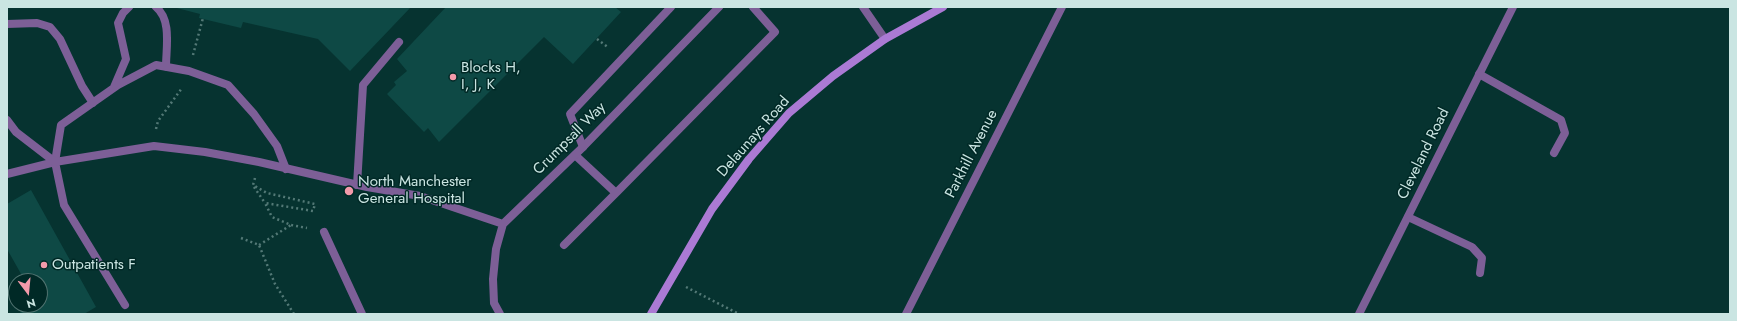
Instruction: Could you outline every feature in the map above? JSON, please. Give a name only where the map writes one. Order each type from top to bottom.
[{"type":"street","points":[[114,88],[126,59],[118,23],[123,13],[129,7]]},
{"type":"street","points":[[156,7],[162,11],[167,27],[166,67]]},
{"type":"street","points":[[583,147],[570,114],[671,7]]},
{"type":"street","name":"Crumpsall Way","points":[[503,224],[583,147],[719,7]]},
{"type":"street","points":[[564,245],[775,32],[752,7]]},
{"type":"street","points":[[863,7],[885,39]]},
{"type":"street","name":"Delaunays Road","points":[[651,314],[712,209],[749,159],[789,113],[833,76],[885,39],[943,7]]},
{"type":"street","name":"Parkhill Avenue","points":[[906,314],[1062,7]]},
{"type":"street","name":"Cleveland Road","points":[[1359,314],[1513,7]]},
{"type":"street","points":[[7,24],[37,23],[50,27],[60,39],[82,86],[93,103]]},
{"type":"street","points":[[358,185],[363,85],[399,42]]},
{"type":"street","points":[[126,305],[64,205],[55,162],[62,125],[114,88],[156,65],[189,70],[228,85],[259,120],[277,146],[286,169]]},
{"type":"street","points":[[1479,74],[1561,120],[1565,133],[1554,153]]},
{"type":"street","points":[[7,120],[16,132],[55,162]]},
{"type":"street","points":[[7,174],[55,162],[154,146],[205,152],[259,162],[358,185],[420,196],[503,224],[496,249],[493,279],[494,303],[500,314]]},
{"type":"street","points":[[575,155],[616,193]]},
{"type":"street","points":[[1408,217],[1472,247],[1482,258],[1480,273]]},
{"type":"street","points":[[324,232],[362,314]]},
{"type":"path","points":[[259,162],[253,184],[272,217],[291,225],[324,232]]},
{"type":"path","points":[[253,184],[267,193],[315,204],[313,211],[265,203]]},
{"type":"path","points":[[259,245],[291,225]]},
{"type":"path","points":[[241,238],[259,245],[275,284],[294,314]]},
{"type":"path","points":[[670,279],[739,314]]},
{"type":"building","points":[[173,7],[411,7],[350,71],[318,39],[243,22],[241,28],[199,18],[200,14]]},
{"type":"building","name":"Blocks H, I, J, K","points":[[446,7],[615,7],[621,12],[573,64],[544,37],[439,142],[428,128],[424,132],[387,94],[396,85],[394,82],[407,71],[397,59]]},
{"type":"building","name":"Outpatients F","points":[[31,190],[96,307],[84,314],[21,313],[48,313],[48,273],[20,273],[7,249],[7,204]]},
{"type":"place","name":"Blocks H, I, J, K","points":[[453,77]]},
{"type":"place","name":"North Manchester General Hospital","points":[[349,191]]},
{"type":"place","name":"Outpatients F","points":[[44,265]]}]
